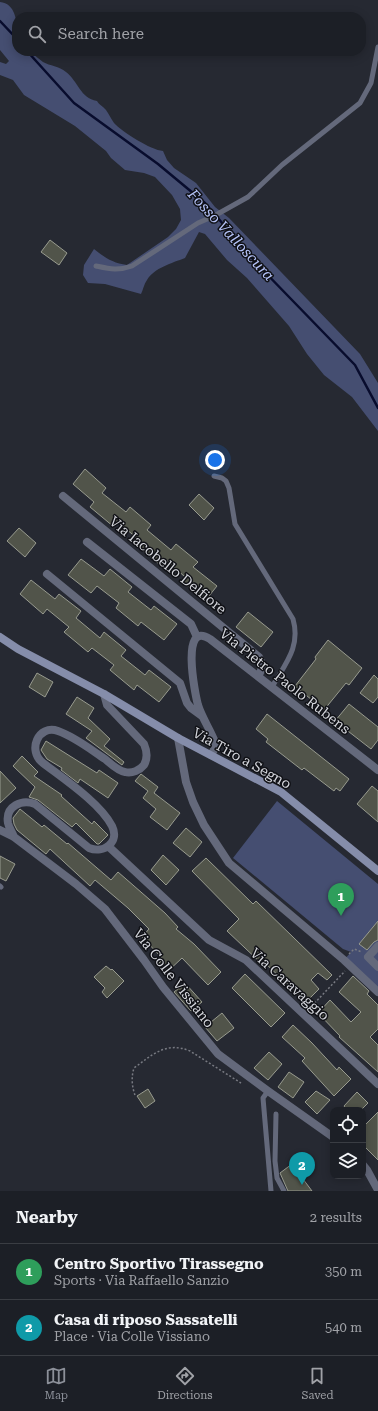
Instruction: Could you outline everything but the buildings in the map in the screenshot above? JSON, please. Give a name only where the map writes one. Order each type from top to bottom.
[{"type":"main road","name":"Via Tiro a Segno","points":[[0,636],[18,650],[104,694],[178,738],[281,792],[378,871]]},
{"type":"street","name":"Via Iacobello Delfiore","points":[[63,496],[259,657],[263,668],[258,676]]},
{"type":"street","points":[[87,542],[191,624],[197,637]]},
{"type":"street","points":[[47,574],[180,683],[187,703],[203,717]]},
{"type":"street","name":"Via Pietro Paolo Rubens","points":[[211,755],[215,748],[215,742],[203,717],[195,693],[192,661],[193,642],[197,637],[203,636],[208,638],[258,676],[378,770]]},
{"type":"street","points":[[14,837],[8,822],[9,812],[18,804],[29,802],[35,804],[89,848],[98,850],[108,846],[113,840],[114,835],[110,824],[96,806],[38,759],[34,747],[40,734],[48,730],[56,730],[79,741],[119,770],[127,773],[138,770],[144,765],[147,756],[144,744],[107,705],[104,694]]},
{"type":"street","points":[[178,738],[186,782],[193,802],[204,825],[229,863],[351,966],[378,992]]},
{"type":"street","name":"Via Colle Vissiano","points":[[0,830],[14,837],[76,884],[105,910],[144,960],[162,987],[218,1054],[268,1092],[330,1135]]},
{"type":"street","name":"Via Caravaggio","points":[[108,846],[209,940],[246,960],[378,1084]]},
{"type":"street","points":[[378,946],[368,957],[378,968]]},
{"type":"street","points":[[366,1169],[378,1190]]},
{"type":"lane","points":[[96,266],[121,270],[132,266],[198,223],[248,197],[282,165],[360,103],[371,83],[378,47]]},
{"type":"lane","points":[[214,476],[222,478],[226,481],[229,488],[235,524],[293,619],[295,628],[295,642],[290,655],[272,687]]},
{"type":"lane","points":[[268,1092],[263,1098],[271,1191]]},
{"type":"lane","points":[[276,1114],[277,1178],[284,1191]]},
{"type":"path","points":[[344,960],[354,949],[364,953],[368,957]]},
{"type":"path","points":[[304,1015],[351,966]]},
{"type":"path","points":[[135,1095],[132,1073],[134,1068],[168,1047],[183,1048],[190,1051],[247,1086]]},
{"type":"shaded area","points":[[0,2],[7,4],[14,12],[12,12],[12,56],[36,56],[43,62],[63,70],[70,76],[83,93],[91,99],[97,101],[105,109],[118,127],[144,144],[163,151],[167,160],[174,168],[196,183],[215,207],[229,218],[360,354],[378,383],[378,431],[352,397],[324,375],[307,354],[289,326],[247,278],[227,260],[205,234],[199,232],[185,258],[164,266],[154,272],[145,283],[141,294],[105,284],[88,283],[83,275],[84,265],[94,249],[109,260],[127,265],[168,237],[176,229],[181,220],[180,209],[172,195],[155,177],[144,173],[125,170],[111,158],[106,151],[75,126],[24,95],[13,80],[0,75],[0,62],[6,64],[9,61],[0,50]]},
{"type":"shaded area","points":[[277,801],[378,884],[378,991],[344,960],[351,952],[343,949],[233,858]]},
{"type":"waterway","name":"Fosso Valloscura","points":[[0,21],[12,34]]},
{"type":"waterway","name":"Fosso Valloscura","points":[[32,56],[74,103],[158,164],[205,203],[259,266],[355,365],[378,408]]},
{"type":"place","name":"Centro Sportivo Tirassegno","points":[[341,916]]},
{"type":"place","name":"Casa di riposo Sassatelli","points":[[302,1185]]}]
